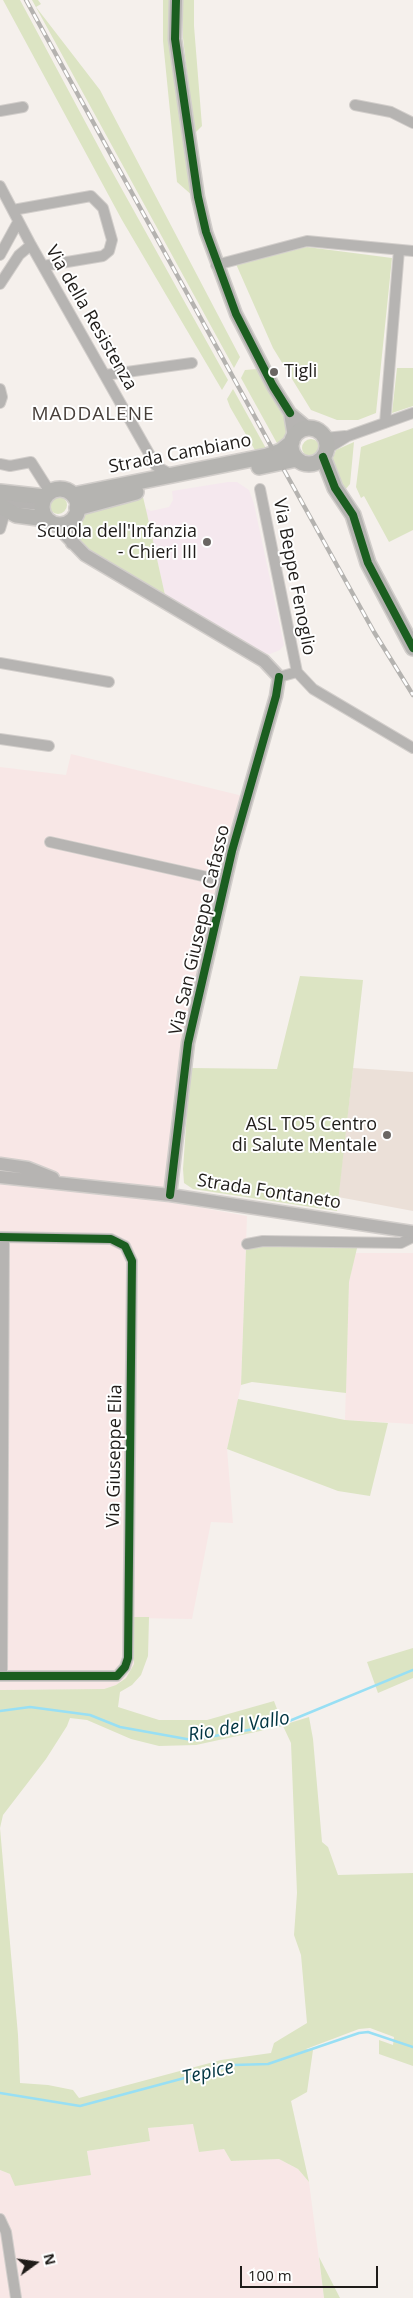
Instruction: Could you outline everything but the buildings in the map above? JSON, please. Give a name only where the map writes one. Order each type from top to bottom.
[{"type":"main road","name":"Strada Cambiano","points":[[74,508],[142,481],[267,456],[281,451],[302,429],[308,428]]},
{"type":"main road","points":[[308,428],[318,430],[316,453],[335,488],[353,515],[368,563],[413,648]]},
{"type":"main road","points":[[293,440],[292,448],[316,453]]},
{"type":"main road","name":"Strada Cambiano","points":[[74,508],[316,453]]},
{"type":"main road","points":[[0,492],[47,507],[64,524],[74,508],[59,489],[47,507],[16,514],[0,506]]},
{"type":"street","points":[[176,0],[175,39],[191,150],[204,224],[216,265],[236,314],[273,386],[290,412],[308,428]]},
{"type":"street","points":[[355,105],[392,112],[413,123]]},
{"type":"street","points":[[0,111],[23,107]]},
{"type":"street","name":"Via della Resistenza","points":[[0,186],[7,205],[156,466]]},
{"type":"street","points":[[7,205],[91,196],[103,208],[112,240],[109,251],[103,256],[43,266]]},
{"type":"street","points":[[0,256],[18,222]]},
{"type":"street","points":[[216,265],[307,241],[413,251]]},
{"type":"street","points":[[0,284],[19,255],[31,245]]},
{"type":"street","points":[[385,423],[399,250]]},
{"type":"street","points":[[105,375],[192,363]]},
{"type":"street","points":[[0,389],[2,397],[0,403]]},
{"type":"street","points":[[290,412],[293,440]]},
{"type":"street","points":[[316,453],[348,436],[413,414]]},
{"type":"street","points":[[0,464],[10,466],[31,462],[47,507],[72,543],[85,555],[264,661],[279,677],[297,672],[305,684],[413,748]]},
{"type":"street","points":[[142,481],[156,466],[172,475]]},
{"type":"street","name":"Via Beppe Fenoglio","points":[[260,489],[297,672]]},
{"type":"street","points":[[0,506],[3,519],[0,529]]},
{"type":"street","points":[[72,543],[74,508]]},
{"type":"street","points":[[0,663],[109,682]]},
{"type":"street","name":"Via San Giuseppe Cafasso","points":[[170,1195],[188,1043],[225,881],[276,696],[279,677]]},
{"type":"street","points":[[0,739],[49,746]]},
{"type":"street","points":[[50,842],[225,881]]},
{"type":"street","points":[[0,1164],[28,1168],[64,1184]]},
{"type":"street","name":"Strada Fontaneto","points":[[0,1177],[170,1195],[413,1232]]},
{"type":"street","points":[[246,1244],[263,1241],[401,1243],[413,1237]]},
{"type":"street","points":[[1,1676],[2,1238]]},
{"type":"street","name":"Via Giuseppe Elia","points":[[1,1676],[116,1676],[126,1667],[128,1658],[132,1261],[126,1246],[111,1238],[2,1238]]},
{"type":"street","points":[[0,2219],[6,2232],[16,2298]]},
{"type":"shaded area","name":"Scuola dell'Infanzia - Chieri III","points":[[237,482],[249,490],[254,504],[284,645],[280,650],[270,654],[264,653],[165,595],[145,508],[151,511],[169,507],[173,500],[172,491]]},
{"type":"shaded area","points":[[71,754],[247,797],[187,1023],[165,1201],[247,1216],[241,1385],[227,1449],[233,1523],[211,1522],[192,1619],[134,1618],[134,1664],[126,1678],[116,1685],[104,1689],[0,1690],[0,767],[66,775]]},
{"type":"shaded area","points":[[353,1068],[413,1072],[413,1211],[338,1197]]},
{"type":"shaded area","points":[[355,1253],[413,1253],[413,1424],[345,1420],[349,1282]]},
{"type":"shaded area","points":[[193,2124],[224,2149],[231,2161],[279,2159],[298,2169],[309,2182],[324,2298],[0,2298],[0,2170],[10,2174],[91,2175],[87,2151],[150,2141],[148,2128]]},
{"type":"green space","points":[[3,0],[20,0],[104,157],[228,380],[222,390],[122,220]]},
{"type":"green space","points":[[32,0],[38,0],[41,4],[36,7],[100,90],[240,357],[234,368]]},
{"type":"green space","points":[[163,0],[172,0],[194,197],[177,182],[163,41]]},
{"type":"green space","points":[[183,0],[194,0],[194,26],[202,126],[194,134],[183,38]]},
{"type":"green space","points":[[307,247],[392,258],[376,413],[358,420],[337,420],[311,410],[273,348],[236,264]]},
{"type":"green space","points":[[397,368],[413,368],[413,406],[392,413]]},
{"type":"green space","points":[[257,369],[287,423],[288,434],[284,442],[278,445],[241,378],[245,370]]},
{"type":"green space","points":[[233,389],[268,452],[256,452],[230,407],[227,399]]},
{"type":"green space","points":[[413,428],[413,530],[389,542],[364,496],[361,498],[356,487],[361,447]]},
{"type":"green space","points":[[311,439],[317,442],[320,448],[317,454],[311,457],[305,454],[302,448],[305,442]]},
{"type":"green space","points":[[354,442],[350,484],[345,490],[331,463],[336,450]]},
{"type":"green space","points":[[58,496],[64,499],[67,505],[64,511],[58,514],[52,511],[49,505],[52,499]]},
{"type":"green space","points":[[143,497],[165,595],[88,549],[80,541],[77,533],[82,513],[92,508]]},
{"type":"green space","points":[[300,976],[363,980],[337,1211],[193,1189],[184,1183],[183,1169],[190,1068],[277,1069]]},
{"type":"green space","points":[[358,1244],[349,1282],[346,1393],[252,1382],[241,1385],[246,1248],[255,1245]]},
{"type":"green space","points":[[238,1399],[345,1420],[388,1423],[370,1496],[338,1491],[227,1449]]},
{"type":"green space","points":[[134,1617],[149,1617],[148,1656],[141,1675],[132,1685],[120,1692],[118,1707],[159,1720],[207,1720],[274,1701],[283,1725],[309,1717],[313,1739],[322,1842],[328,1847],[338,1875],[413,1873],[413,2066],[379,2054],[379,2040],[393,2045],[394,2037],[370,2028],[359,2029],[306,2049],[313,2050],[307,2092],[291,2101],[309,2182],[298,2169],[279,2159],[231,2161],[224,2149],[199,2152],[193,2124],[148,2128],[150,2141],[87,2151],[91,2175],[15,2186],[10,2174],[0,2170],[0,1690],[104,1689],[116,1685],[126,1678],[134,1664]],"holes":[[[70,1718],[87,1720],[131,1739],[159,1746],[196,1745],[283,1726],[291,1743],[297,1893],[294,1935],[301,1955],[307,2023],[274,2043],[271,2053],[221,2060],[79,2098],[73,2090],[48,2085],[20,2083],[18,2035],[0,1828],[3,1815],[46,1759]]]},
{"type":"green space","points":[[413,1648],[413,1678],[378,1693],[367,1662]]},
{"type":"green space","points":[[319,2257],[340,2298],[324,2298]]},
{"type":"waterway","name":"Rio del Vallo","points":[[0,1711],[30,1707],[90,1715],[120,1727],[192,1740],[282,1724],[413,1670]]},
{"type":"waterway","name":"Tepice","points":[[0,2093],[80,2106],[233,2065],[268,2064],[359,2033],[368,2032],[413,2047]]},
{"type":"railway","points":[[26,0],[272,448]]},
{"type":"railway","points":[[284,470],[374,632],[413,695]]},
{"type":"cycle path","points":[[176,0],[175,39],[198,197],[206,232],[236,314],[273,386],[290,413]]},
{"type":"cycle path","points":[[323,457],[335,488],[353,515],[368,563],[413,648]]},
{"type":"cycle path","points":[[170,1195],[188,1043],[232,851],[276,696],[279,677]]},
{"type":"cycle path","points":[[0,1237],[111,1239],[125,1246],[132,1261],[128,1658],[125,1667],[117,1676],[0,1676]]},
{"type":"place","name":"Tigli","points":[[274,372]]},
{"type":"place","name":"Scuola dell'Infanzia - Chieri III","points":[[207,542]]},
{"type":"place","name":"ASL TO5 Centro di Salute Mentale","points":[[387,1135]]},
{"type":"district","name":"MADDALENE","points":[[93,415]]}]
